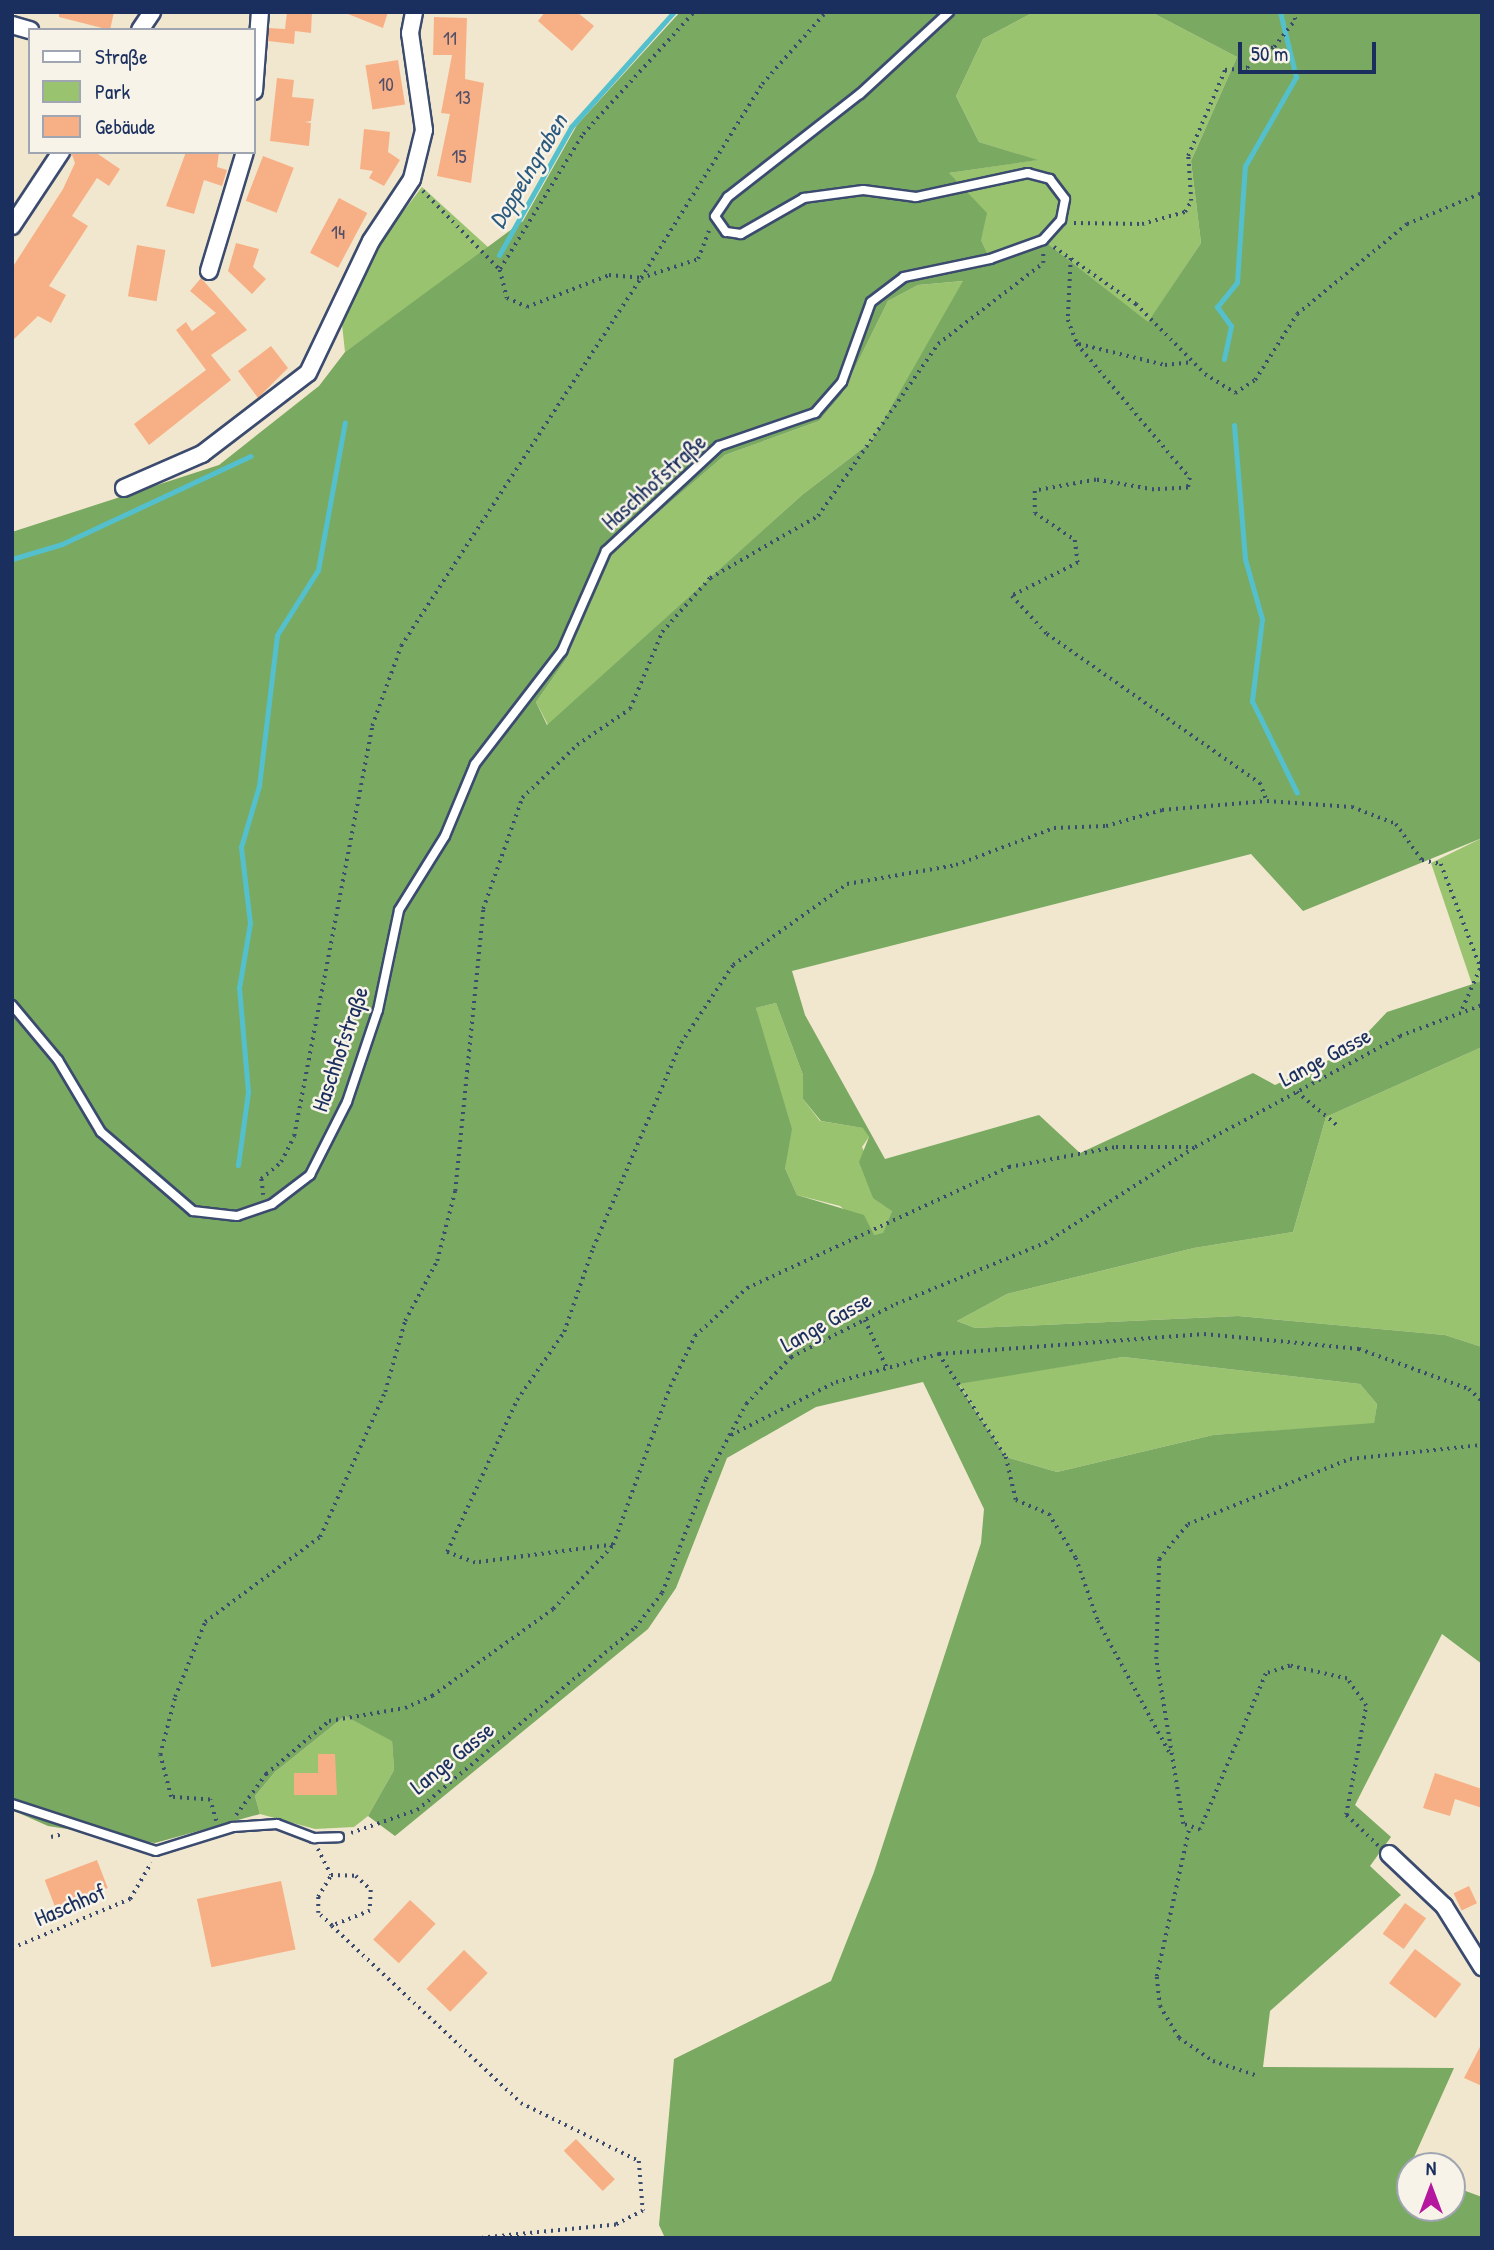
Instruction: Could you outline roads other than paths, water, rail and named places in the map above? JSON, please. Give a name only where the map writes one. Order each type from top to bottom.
[{"type":"street","points":[[141,28],[152,12]]},
{"type":"street","points":[[256,65],[260,12]]},
{"type":"street","points":[[124,488],[202,454],[308,373],[371,241],[412,179],[424,130],[410,33],[414,12]]},
{"type":"street","points":[[12,226],[60,154]]},
{"type":"street","points":[[209,271],[244,154]]},
{"type":"street","points":[[1390,1854],[1444,1906],[1482,1967]]},
{"type":"lane","name":"Haschhofstraße","points":[[12,1005],[58,1060],[101,1132],[193,1211],[237,1216],[272,1204],[310,1175],[347,1101],[378,1010],[399,910],[445,835],[475,764],[562,651],[606,551],[719,446],[815,413],[842,382],[871,302],[904,277],[990,259],[1043,240],[1061,219],[1065,199],[1050,179],[1028,173],[916,197],[863,190],[804,198],[741,234],[726,232],[715,216],[728,197],[860,94],[949,12]]},
{"type":"lane","points":[[12,1804],[156,1851],[233,1828],[277,1824],[314,1838],[339,1837]]},
{"type":"waterway","name":"Doppelngraben","points":[[499,255],[571,127],[674,12]]},
{"type":"waterway","points":[[1224,359],[1231,326],[1217,307],[1237,282],[1245,166],[1296,77],[1280,12]]},
{"type":"waterway","points":[[238,1165],[248,1092],[239,988],[250,923],[241,847],[259,786],[277,635],[318,570],[345,422]]},
{"type":"waterway","points":[[1234,425],[1245,559],[1262,619],[1252,701],[1297,793]]},
{"type":"waterway","name":"Doppelngraben","points":[[12,559],[62,544],[251,456]]}]
